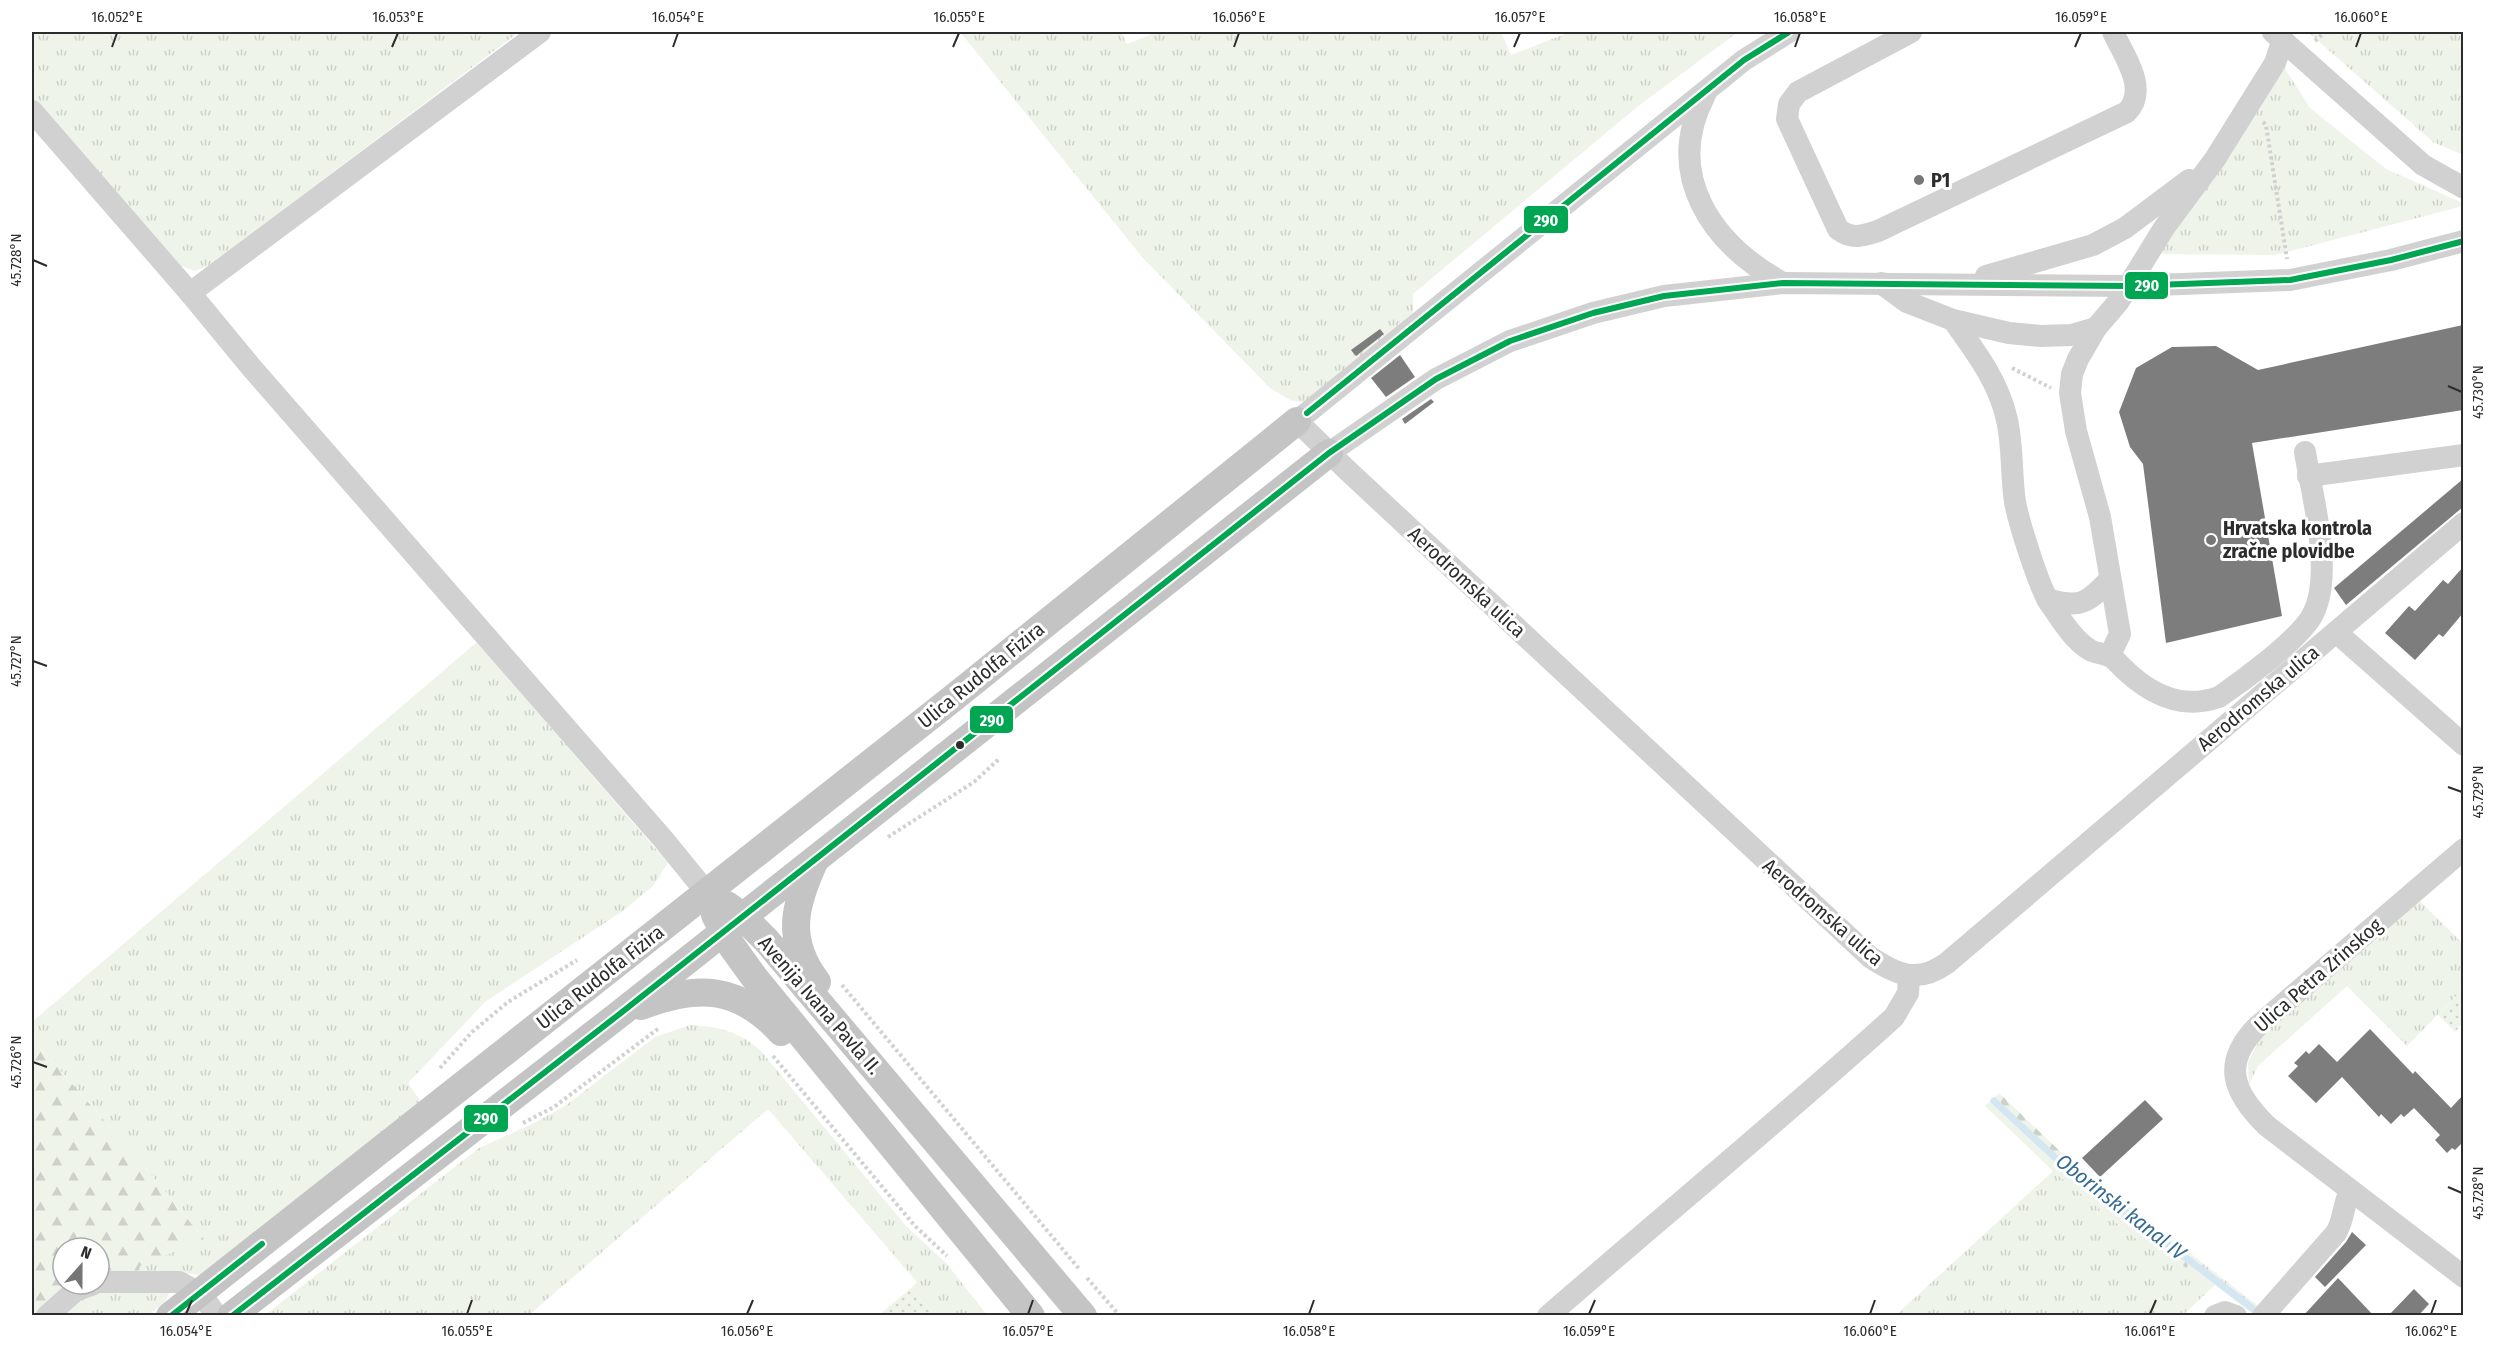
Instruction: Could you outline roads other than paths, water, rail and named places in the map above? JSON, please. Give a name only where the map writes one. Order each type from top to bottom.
[{"type":"main road","name":"Ulica Rudolfa Fizira","points":[[170,1316],[957,695],[1297,421]]},
{"type":"main road","name":"Ulica Rudolfa Fizira","points":[[231,1316],[617,1016],[1329,453]]},
{"type":"main road","points":[[816,857],[797,905],[796,939],[805,963],[843,1017],[855,1045]]},
{"type":"main road","name":"Avenija Ivana Pavla II.","points":[[707,892],[733,924],[754,977],[844,1084],[1031,1316]]},
{"type":"main road","name":"Avenija Ivana Pavla II.","points":[[733,924],[766,940],[1083,1316]]},
{"type":"main road","points":[[617,1016],[654,1001],[685,992],[725,995],[747,1003],[760,1011],[807,1058],[844,1084]]},
{"type":"street","points":[[190,293],[540,32]]},
{"type":"street","name":"Ulica Rudolfa Fizira","points":[[1297,421],[1744,60],[1789,32]]},
{"type":"street","points":[[1911,32],[1798,92],[1789,104],[1787,119],[1838,229],[1845,234],[1858,237],[1878,231],[2127,112],[2134,104],[2137,93],[2134,78],[2117,37]]},
{"type":"street","points":[[2110,655],[2120,634],[2100,517],[2070,405],[2072,374],[2096,328],[2119,301],[2164,228],[2215,159],[2275,63],[2277,34]]},
{"type":"street","points":[[2277,34],[2423,165],[2463,188]]},
{"type":"street","points":[[1707,91],[1695,114],[1690,134],[1689,152],[1695,189],[1703,207],[1722,237],[1755,267],[1783,283]]},
{"type":"street","points":[[32,111],[707,892]]},
{"type":"street","points":[[1958,283],[2093,245],[2125,228],[2215,159]]},
{"type":"street","name":"Ulica Rudolfa Fizira","points":[[1329,453],[1450,370],[1510,341],[1593,313],[1664,296],[1783,283],[2129,286],[2290,280],[2391,260],[2463,241]]},
{"type":"street","points":[[1881,283],[1907,302],[1953,320],[2009,333],[2041,336],[2071,335],[2096,328]]},
{"type":"street","points":[[1953,320],[1989,373],[2007,419],[2016,504],[2047,598],[2077,639],[2092,651],[2110,655],[2132,678],[2166,698],[2178,702],[2207,702],[2219,697],[2300,632],[2316,607],[2323,571],[2305,452]]},
{"type":"street","name":"Aerodromska ulica","points":[[1297,421],[1852,942],[1881,965],[1909,976],[1921,976],[1937,971],[1947,963],[2463,523]]},
{"type":"street","points":[[2308,476],[2463,455]]},
{"type":"street","points":[[2047,598],[2067,605],[2083,602],[2097,594],[2110,579]]},
{"type":"street","points":[[2336,632],[2463,745]]},
{"type":"street","name":"Ulica Petra Zrinskog","points":[[2463,849],[2248,1035],[2237,1054],[2234,1065],[2237,1087],[2252,1111],[2266,1126],[2463,1277]]},
{"type":"street","points":[[1548,1316],[1721,1166],[1766,1131],[1894,1017],[1908,993],[1909,976]]},
{"type":"street","points":[[2263,1316],[2336,1233],[2341,1225],[2343,1208],[2350,1191]]},
{"type":"street","points":[[111,1282],[179,1282],[200,1293],[217,1316]]},
{"type":"street","points":[[47,1316],[69,1296]]},
{"type":"street","points":[[2215,1316],[2225,1312],[2236,1316]]},
{"type":"waterway","name":"Oborinski kanal IV","points":[[1994,1101],[2062,1164],[2252,1308]]},
{"type":"place","name":"P1","points":[[1919,180]]},
{"type":"place","name":"Hrvatska kontrola zračne plovidbe","points":[[2211,540]]}]
